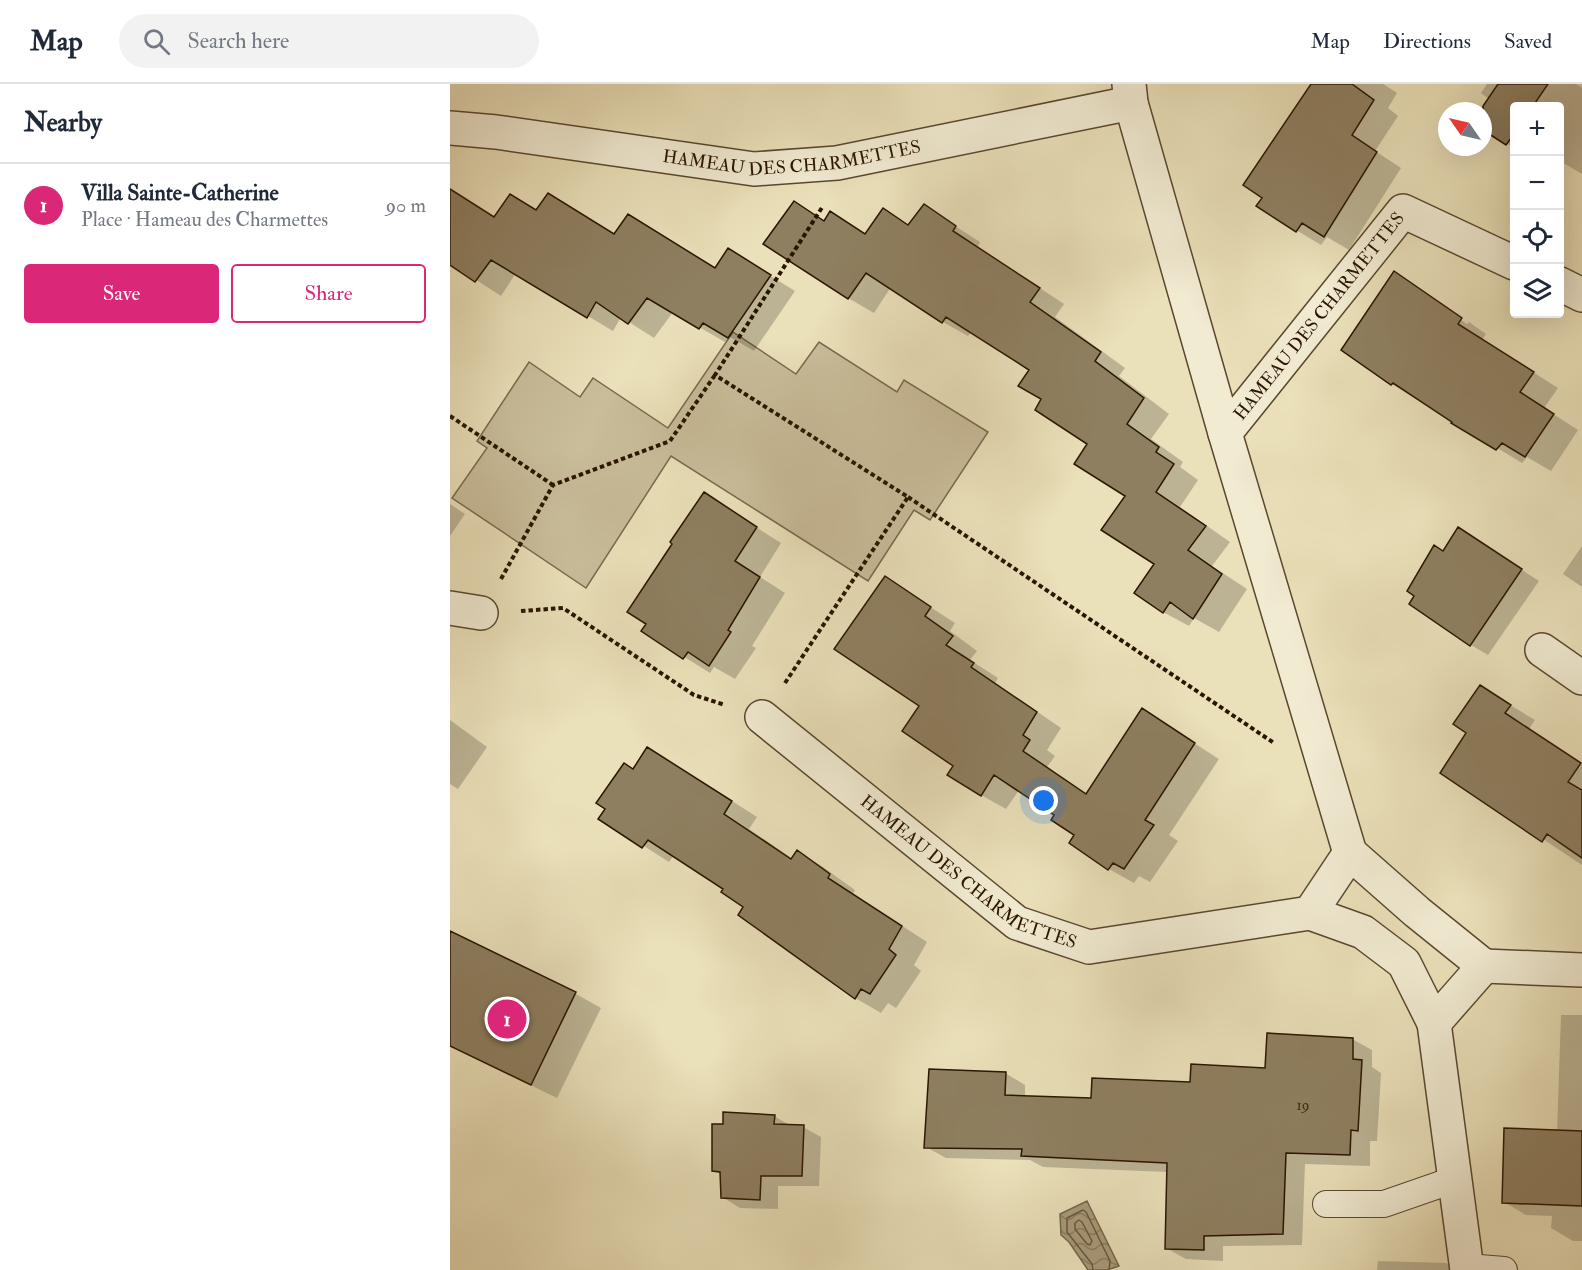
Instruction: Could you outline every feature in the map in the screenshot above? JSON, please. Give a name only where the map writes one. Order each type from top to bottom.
[{"type":"street","name":"HAMEAU DES CHARMETTES","points":[[450,128],[496,132],[754,169],[837,163],[1130,93],[1225,433],[1350,853]]},
{"type":"street","name":"HAMEAU DES CHARMETTES","points":[[1225,433],[1403,211],[1510,261]]},
{"type":"street","points":[[1564,286],[1582,295]]},
{"type":"street","points":[[1542,650],[1582,678]]},
{"type":"street","name":"HAMEAU DES CHARMETTES","points":[[762,717],[1017,923],[1089,947],[1310,913],[1363,932],[1404,963],[1434,1023],[1467,1269]]},
{"type":"street","points":[[1310,913],[1350,853],[1417,912],[1484,966],[1582,970]]},
{"type":"street","points":[[1434,1023],[1484,966]]},
{"type":"lane","points":[[1326,1204],[1384,1204],[1456,1179]]},
{"type":"lane","points":[[1467,1269],[1504,1270]]},
{"type":"path","points":[[466,611],[553,485],[670,441],[835,188],[837,163]]},
{"type":"path","points":[[715,375],[909,497],[1329,780]]},
{"type":"path","points":[[450,416],[553,485]]},
{"type":"path","points":[[466,611],[563,608],[694,695],[762,717],[909,497]]},
{"type":"shaded area","points":[[733,332],[796,374],[819,342],[897,392],[904,380],[988,432],[930,520],[914,510],[868,581],[671,456],[586,588],[452,498],[487,448],[477,441],[529,362],[580,397],[593,378],[668,428]]},
{"type":"water","points":[[1087,1201],[1119,1266],[1107,1270],[1088,1270],[1069,1242],[1061,1235],[1060,1214]]},
{"type":"building","points":[[1311,84],[1352,84],[1374,100],[1352,135],[1377,152],[1324,237],[1302,223],[1296,232],[1256,206],[1262,198],[1243,185]]},
{"type":"building","points":[[1498,84],[1548,84],[1536,102],[1510,102],[1510,140],[1506,145],[1492,136],[1492,102],[1486,102]]},
{"type":"building","points":[[450,189],[494,217],[510,194],[536,210],[548,193],[614,234],[628,214],[715,268],[728,248],[771,275],[728,338],[703,323],[699,329],[647,298],[628,324],[596,302],[587,318],[491,260],[475,282],[450,265]]},
{"type":"building","points":[[794,201],[824,221],[830,211],[865,234],[883,208],[908,225],[924,204],[956,226],[953,231],[1040,288],[1030,302],[1101,352],[1095,361],[1144,398],[1127,424],[1159,447],[1156,452],[1174,464],[1156,492],[1206,526],[1188,550],[1222,574],[1193,619],[1170,602],[1163,613],[1134,593],[1154,564],[1101,530],[1125,496],[1074,464],[1087,444],[1035,410],[1041,399],[1018,386],[1029,370],[946,317],[942,323],[866,273],[848,299],[763,244]]},
{"type":"building","points":[[1394,271],[1462,318],[1458,324],[1534,372],[1520,392],[1554,414],[1525,457],[1502,443],[1496,450],[1451,423],[1393,383],[1391,385],[1341,350]]},
{"type":"building","points":[[704,492],[757,527],[735,561],[760,577],[728,630],[731,632],[709,666],[688,652],[683,659],[641,631],[646,624],[627,612]]},
{"type":"building","points":[[1458,527],[1522,569],[1470,646],[1409,604],[1414,596],[1407,591],[1434,545],[1443,551]]},
{"type":"building","points":[[885,576],[931,607],[925,616],[953,636],[946,645],[974,663],[971,667],[1037,712],[1023,735],[1030,740],[1023,751],[1086,794],[1142,708],[1195,743],[1145,820],[1154,825],[1124,869],[1113,863],[1108,870],[1069,843],[1074,835],[1051,820],[1054,815],[994,775],[981,796],[947,775],[953,766],[902,731],[919,706],[834,649]]},
{"type":"building","points":[[1480,685],[1511,705],[1505,713],[1581,763],[1568,782],[1582,790],[1582,858],[1547,834],[1542,842],[1440,773],[1466,733],[1453,724]]},
{"type":"building","points":[[647,747],[732,801],[724,814],[791,859],[797,850],[830,874],[828,878],[902,926],[889,949],[896,955],[870,994],[861,989],[855,999],[738,915],[743,907],[721,892],[723,889],[648,840],[642,848],[598,819],[605,809],[596,803],[624,763],[633,769]]},
{"type":"building","points":[[450,931],[576,992],[531,1085],[450,1046]]},
{"type":"building","points":[[1267,1033],[1353,1038],[1353,1059],[1362,1060],[1358,1131],[1351,1130],[1350,1155],[1286,1153],[1283,1234],[1204,1236],[1204,1250],[1165,1249],[1167,1163],[1021,1156],[1022,1149],[924,1148],[929,1069],[1006,1072],[1005,1095],[1091,1098],[1092,1078],[1190,1082],[1191,1064],[1265,1068]]},
{"type":"building","points":[[723,1112],[775,1115],[774,1124],[804,1125],[802,1176],[761,1176],[760,1200],[721,1198],[720,1172],[712,1171],[712,1124],[723,1124]]},
{"type":"building","points":[[1504,1128],[1582,1131],[1582,1206],[1502,1203]]},
{"type":"place","name":"Villa Sainte-Catherine","points":[[507,1019]]}]
